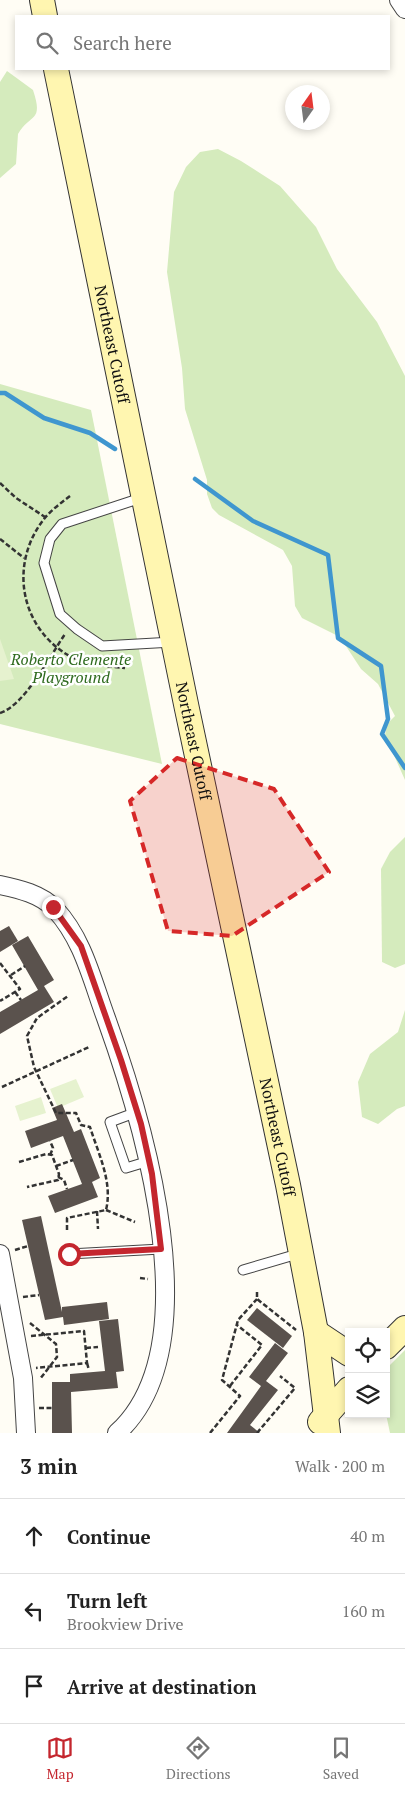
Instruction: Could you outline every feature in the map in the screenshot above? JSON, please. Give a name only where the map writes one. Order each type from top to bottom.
[{"type":"main road","points":[[42,0],[45,15]]},
{"type":"main road","name":"Northeast Cutoff","points":[[56,70],[173,642],[301,1253],[307,1332],[327,1424]]},
{"type":"main road","points":[[390,1343],[405,1328]]},
{"type":"main road","points":[[307,1332],[345,1352]]},
{"type":"main road","points":[[311,1433],[327,1424],[345,1395]]},
{"type":"street","points":[[399,0],[405,9]]},
{"type":"street","points":[[0,885],[25,891],[53,907],[72,930],[81,946],[137,1112],[149,1161],[161,1249],[165,1308],[159,1357],[152,1385],[136,1413],[117,1433]]},
{"type":"street","points":[[6,1252],[23,1378],[26,1433]]},
{"type":"lane","points":[[144,497],[62,524],[50,539],[44,564],[60,614],[102,646],[173,642]]},
{"type":"lane","points":[[137,1112],[110,1122],[126,1168],[149,1161]]},
{"type":"lane","points":[[69,1254],[161,1249]]},
{"type":"lane","points":[[243,1270],[301,1253]]},
{"type":"path","points":[[0,483],[16,498],[45,517]]},
{"type":"path","points":[[0,539],[24,558]]},
{"type":"path","points":[[0,713],[8,710],[28,689],[72,624]]},
{"type":"path","points":[[0,963],[20,989],[0,1001]]},
{"type":"path","points":[[11,975],[24,966]]},
{"type":"path","points":[[16,992],[21,1000]]},
{"type":"path","points":[[68,996],[38,1018],[26,1036],[36,1072],[56,1113],[76,1113],[81,1124],[90,1127],[107,1183],[108,1199],[106,1210]]},
{"type":"path","points":[[2,1087],[89,1047]]},
{"type":"path","points":[[50,1141],[53,1148],[50,1155]]},
{"type":"path","points":[[19,1162],[50,1155]]},
{"type":"path","points":[[27,1187],[58,1180],[56,1166],[50,1155]]},
{"type":"path","points":[[56,1166],[72,1160]]},
{"type":"path","points":[[58,1177],[64,1180],[67,1189]]},
{"type":"path","points":[[67,1230],[67,1218],[97,1211],[106,1210],[135,1222]]},
{"type":"path","points":[[97,1211],[98,1229]]},
{"type":"path","points":[[6,1252],[28,1246]]},
{"type":"path","points":[[210,1433],[240,1396],[222,1380],[238,1320],[257,1299],[257,1292]]},
{"type":"path","points":[[22,1298],[39,1295]]},
{"type":"path","points":[[257,1299],[307,1332]]},
{"type":"path","points":[[25,1319],[56,1344],[57,1357],[39,1380]]},
{"type":"path","points":[[85,1326],[89,1370]]},
{"type":"path","points":[[229,1387],[262,1345],[237,1326]]},
{"type":"path","points":[[28,1336],[84,1331]]},
{"type":"path","points":[[86,1348],[98,1346]]},
{"type":"path","points":[[32,1368],[87,1363]]},
{"type":"path","points":[[257,1433],[295,1388],[280,1376]]},
{"type":"path","points":[[35,1408],[52,1408]]},
{"type":"highlighted area","points":[[177,758],[274,789],[329,872],[232,936],[168,931],[130,801]]},
{"type":"green space","points":[[7,71],[33,90],[37,108],[34,117],[18,134],[16,164],[0,178],[0,82]]},
{"type":"green space","points":[[218,149],[280,186],[316,227],[337,269],[377,322],[405,376],[405,780],[385,735],[387,724],[395,716],[378,684],[361,669],[340,637],[302,618],[295,606],[292,566],[283,550],[219,515],[212,508],[207,494],[207,480],[185,409],[182,368],[167,272],[174,192],[186,167],[200,152]]},
{"type":"green space","name":"Roberto Clemente Playground","points":[[0,384],[91,410],[162,764],[0,724]]},
{"type":"green space","points":[[0,639],[14,679],[0,681]]},
{"type":"green space","points":[[405,837],[405,964],[395,968],[382,962],[381,869],[390,852]]},
{"type":"green space","points":[[405,1010],[405,1106],[397,1109],[378,1124],[362,1117],[358,1082],[370,1054],[398,1032]]},
{"type":"green space","points":[[76,1079],[84,1097],[58,1108],[50,1089]]},
{"type":"green space","points":[[41,1097],[46,1113],[20,1121],[15,1106]]},
{"type":"green space","points":[[405,1350],[405,1433],[390,1433],[387,1418],[390,1418],[390,1365]]},
{"type":"building","points":[[9,926],[18,941],[0,952],[0,931]]},
{"type":"building","points":[[28,936],[54,980],[44,986],[54,1002],[0,1034],[0,1012],[38,990],[12,945]]},
{"type":"building","points":[[62,1104],[74,1132],[81,1129],[100,1178],[92,1182],[98,1197],[55,1213],[48,1196],[82,1184],[63,1136],[31,1148],[25,1131],[57,1120],[52,1108]]},
{"type":"building","points":[[41,1216],[62,1312],[62,1307],[107,1302],[109,1319],[64,1325],[63,1317],[45,1320],[22,1220]]},
{"type":"building","points":[[257,1308],[292,1336],[283,1348],[247,1320]]},
{"type":"building","points":[[118,1319],[124,1371],[116,1372],[118,1388],[71,1392],[72,1433],[52,1433],[52,1382],[70,1382],[70,1374],[105,1371],[99,1321]]},
{"type":"building","points":[[275,1343],[288,1353],[266,1381],[278,1390],[250,1425],[260,1433],[227,1433],[261,1386],[249,1377]]},
{"type":"waterway","points":[[0,393],[5,393],[44,418],[90,433],[115,449]]},
{"type":"waterway","points":[[195,479],[253,521],[328,555],[338,638],[381,666],[388,719],[382,734],[405,768]]},
{"type":"route","points":[[53,907],[62,916],[81,946],[121,1060],[141,1124],[152,1174],[161,1249],[69,1254]]}]
